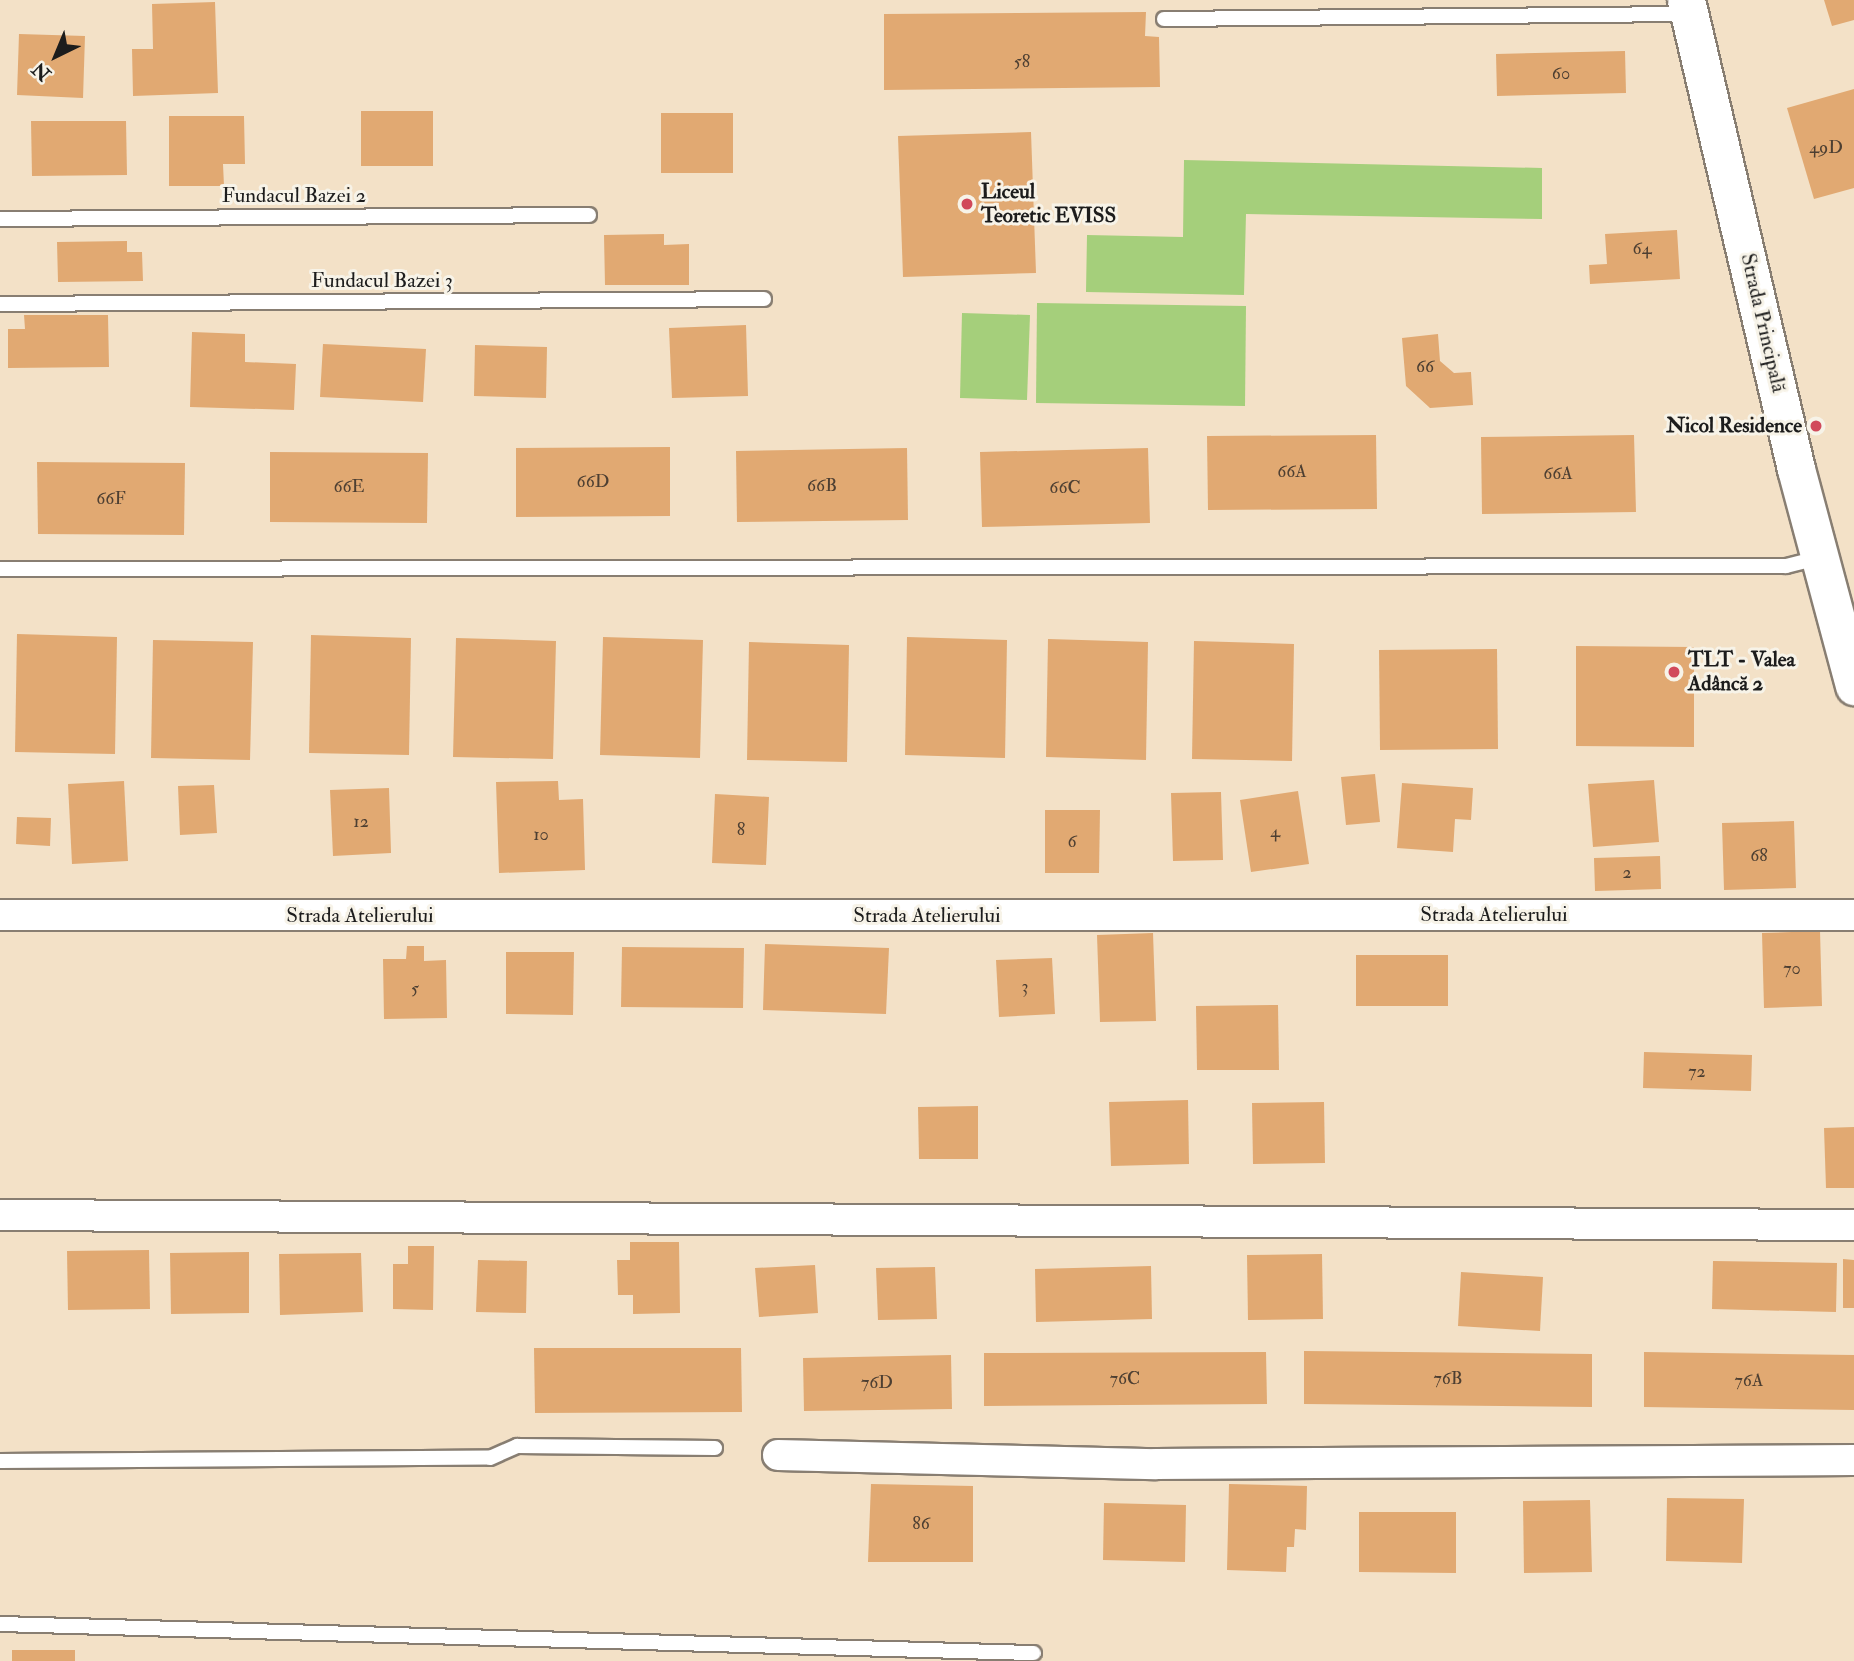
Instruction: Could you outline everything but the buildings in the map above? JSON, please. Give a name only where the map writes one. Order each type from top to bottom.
[{"type":"street","name":"Strada Principală","points":[[1688,7],[1818,558],[1854,686]]},
{"type":"street","name":"Strada Atelierului","points":[[0,915],[1854,915]]},
{"type":"street","points":[[0,1215],[1854,1225]]},
{"type":"street","points":[[778,1455],[1156,1464],[1854,1461]]},
{"type":"lane","points":[[1164,19],[1688,7]]},
{"type":"lane","name":"Fundacul Bazei 2","points":[[0,219],[589,215]]},
{"type":"lane","name":"Fundacul Bazei 3","points":[[0,304],[764,299]]},
{"type":"lane","points":[[0,569],[1786,566],[1818,558]]},
{"type":"lane","points":[[0,1461],[490,1458],[517,1446],[715,1448]]},
{"type":"lane","points":[[0,1624],[1034,1653]]},
{"type":"green space","points":[[1184,160],[1542,168],[1542,219],[1246,214],[1244,295],[1086,292],[1087,235],[1183,237]]},
{"type":"green space","points":[[1037,303],[1246,306],[1245,406],[1036,403]]},
{"type":"green space","points":[[962,313],[1030,315],[1027,400],[960,398]]},
{"type":"place","name":"Liceul Teoretic EVISS","points":[[967,204]]},
{"type":"place","name":"Nicol Residence","points":[[1816,426]]},
{"type":"place","name":"TLT - Valea Adâncă 2","points":[[1674,672]]}]
